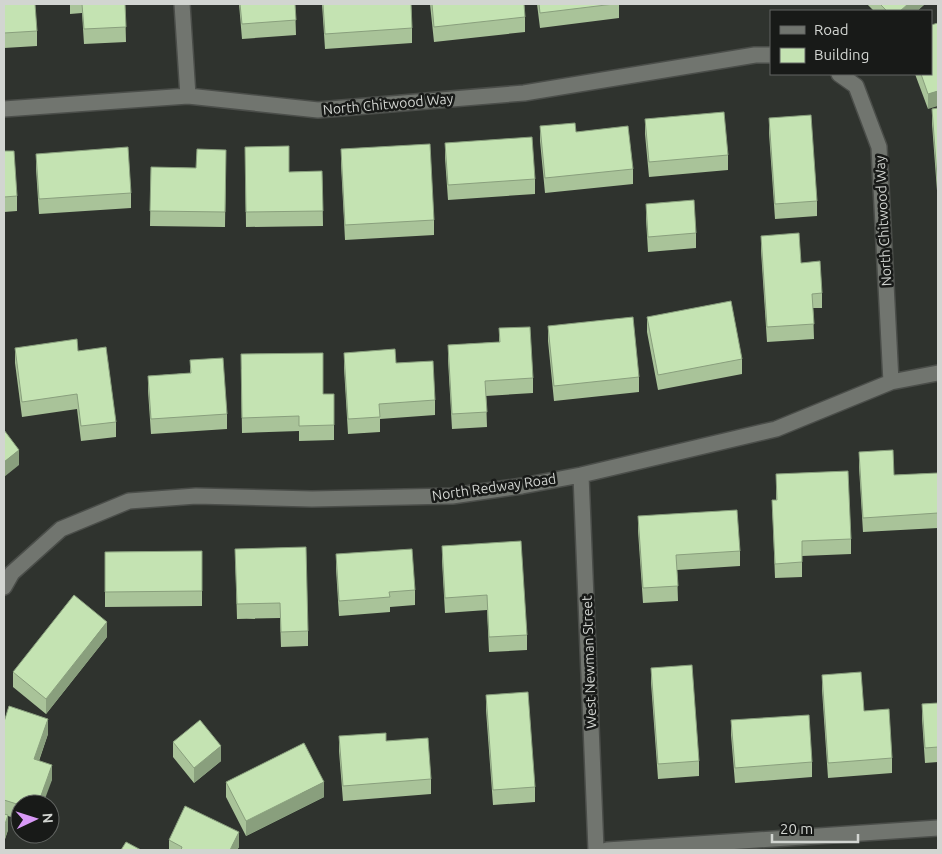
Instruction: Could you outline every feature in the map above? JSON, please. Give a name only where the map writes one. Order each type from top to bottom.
[{"type":"street","points":[[182,4],[188,96]]},
{"type":"street","name":"North Chitwood Way","points":[[4,109],[188,96],[318,110],[524,93],[755,55],[770,55]]},
{"type":"street","name":"North Chitwood Way","points":[[840,75],[856,86],[880,147],[890,382]]},
{"type":"street","name":"North Redway Road","points":[[4,587],[12,574],[61,529],[129,501],[196,496],[312,499],[452,496],[522,486],[582,475],[776,429],[890,382],[938,373]]},
{"type":"street","name":"West Newman Street","points":[[582,475],[596,850]]},
{"type":"street","points":[[607,850],[938,828]]},
{"type":"building","points":[[4,4],[35,4],[37,31],[4,33]]},
{"type":"building","points":[[82,4],[125,4],[126,27],[84,29]]},
{"type":"building","points":[[240,4],[295,4],[296,20],[242,24]]},
{"type":"building","points":[[323,4],[411,4],[412,28],[325,34]]},
{"type":"building","points":[[432,4],[524,4],[525,17],[434,27]]},
{"type":"building","points":[[539,4],[614,4],[540,13]]},
{"type":"building","points":[[880,4],[908,4],[901,10],[886,10]]},
{"type":"building","points":[[938,23],[938,91],[928,94],[921,75],[932,75],[932,25]]},
{"type":"building","points":[[938,108],[938,189],[932,109]]},
{"type":"building","points":[[724,112],[728,155],[649,162],[645,119]]},
{"type":"building","points":[[811,115],[817,201],[775,204],[769,118]]},
{"type":"building","points":[[575,123],[576,132],[628,126],[633,169],[545,178],[540,126]]},
{"type":"building","points":[[532,137],[535,179],[448,185],[445,143]]},
{"type":"building","points":[[430,144],[434,220],[345,225],[341,149]]},
{"type":"building","points":[[289,146],[289,172],[322,171],[323,211],[246,212],[245,147]]},
{"type":"building","points":[[128,147],[131,193],[39,199],[36,154]]},
{"type":"building","points":[[197,149],[226,150],[225,212],[150,211],[151,167],[196,168]]},
{"type":"building","points":[[4,151],[14,151],[17,196],[4,197]]},
{"type":"building","points":[[694,200],[696,233],[648,237],[646,204]]},
{"type":"building","points":[[799,233],[801,263],[820,261],[822,293],[812,294],[814,324],[767,327],[761,236]]},
{"type":"building","points":[[731,301],[742,359],[658,375],[647,317]]},
{"type":"building","points":[[633,317],[639,377],[554,386],[548,326]]},
{"type":"building","points":[[530,327],[533,378],[485,381],[487,412],[452,414],[448,345],[500,342],[499,328]]},
{"type":"building","points":[[77,339],[78,351],[106,347],[116,422],[81,426],[77,394],[22,402],[15,348]]},
{"type":"building","points":[[395,349],[396,363],[433,361],[435,400],[379,404],[380,417],[348,419],[344,353]]},
{"type":"building","points":[[323,353],[323,394],[334,394],[334,425],[299,426],[299,416],[242,418],[241,354]]},
{"type":"building","points":[[223,358],[227,414],[151,419],[148,376],[191,373],[190,360]]},
{"type":"building","points":[[4,430],[19,450],[4,462]]},
{"type":"building","points":[[893,450],[894,475],[938,473],[938,513],[863,518],[859,452]]},
{"type":"building","points":[[848,471],[851,539],[802,541],[802,562],[775,564],[772,500],[777,500],[776,474]]},
{"type":"building","points":[[737,510],[740,551],[676,555],[678,586],[643,588],[638,516]]},
{"type":"building","points":[[521,541],[527,635],[489,637],[487,595],[445,598],[442,546]]},
{"type":"building","points":[[306,547],[308,631],[281,632],[280,603],[237,604],[235,549]]},
{"type":"building","points":[[412,549],[415,590],[389,592],[390,597],[339,601],[336,554]]},
{"type":"building","points":[[202,551],[202,591],[105,592],[105,552]]},
{"type":"building","points":[[74,595],[107,622],[46,699],[13,672]]},
{"type":"building","points":[[692,665],[699,761],[658,764],[651,668]]},
{"type":"building","points":[[861,672],[864,711],[889,709],[892,758],[828,763],[822,675]]},
{"type":"building","points":[[528,692],[535,787],[493,790],[486,695]]},
{"type":"building","points":[[938,703],[938,747],[925,748],[922,704]]},
{"type":"building","points":[[9,706],[48,719],[34,759],[52,765],[42,794],[10,794],[10,802],[4,800],[4,722]]},
{"type":"building","points":[[809,715],[812,762],[735,768],[731,720]]},
{"type":"building","points":[[200,720],[221,746],[194,768],[173,742]]},
{"type":"building","points":[[386,733],[386,741],[428,738],[431,779],[343,786],[339,736]]},
{"type":"building","points":[[304,743],[324,782],[246,821],[226,782]]},
{"type":"building","points":[[185,806],[239,832],[230,850],[181,850],[182,847],[169,840]]},
{"type":"building","points":[[4,814],[8,815],[4,827]]},
{"type":"building","points":[[126,842],[141,850],[121,850]]}]
